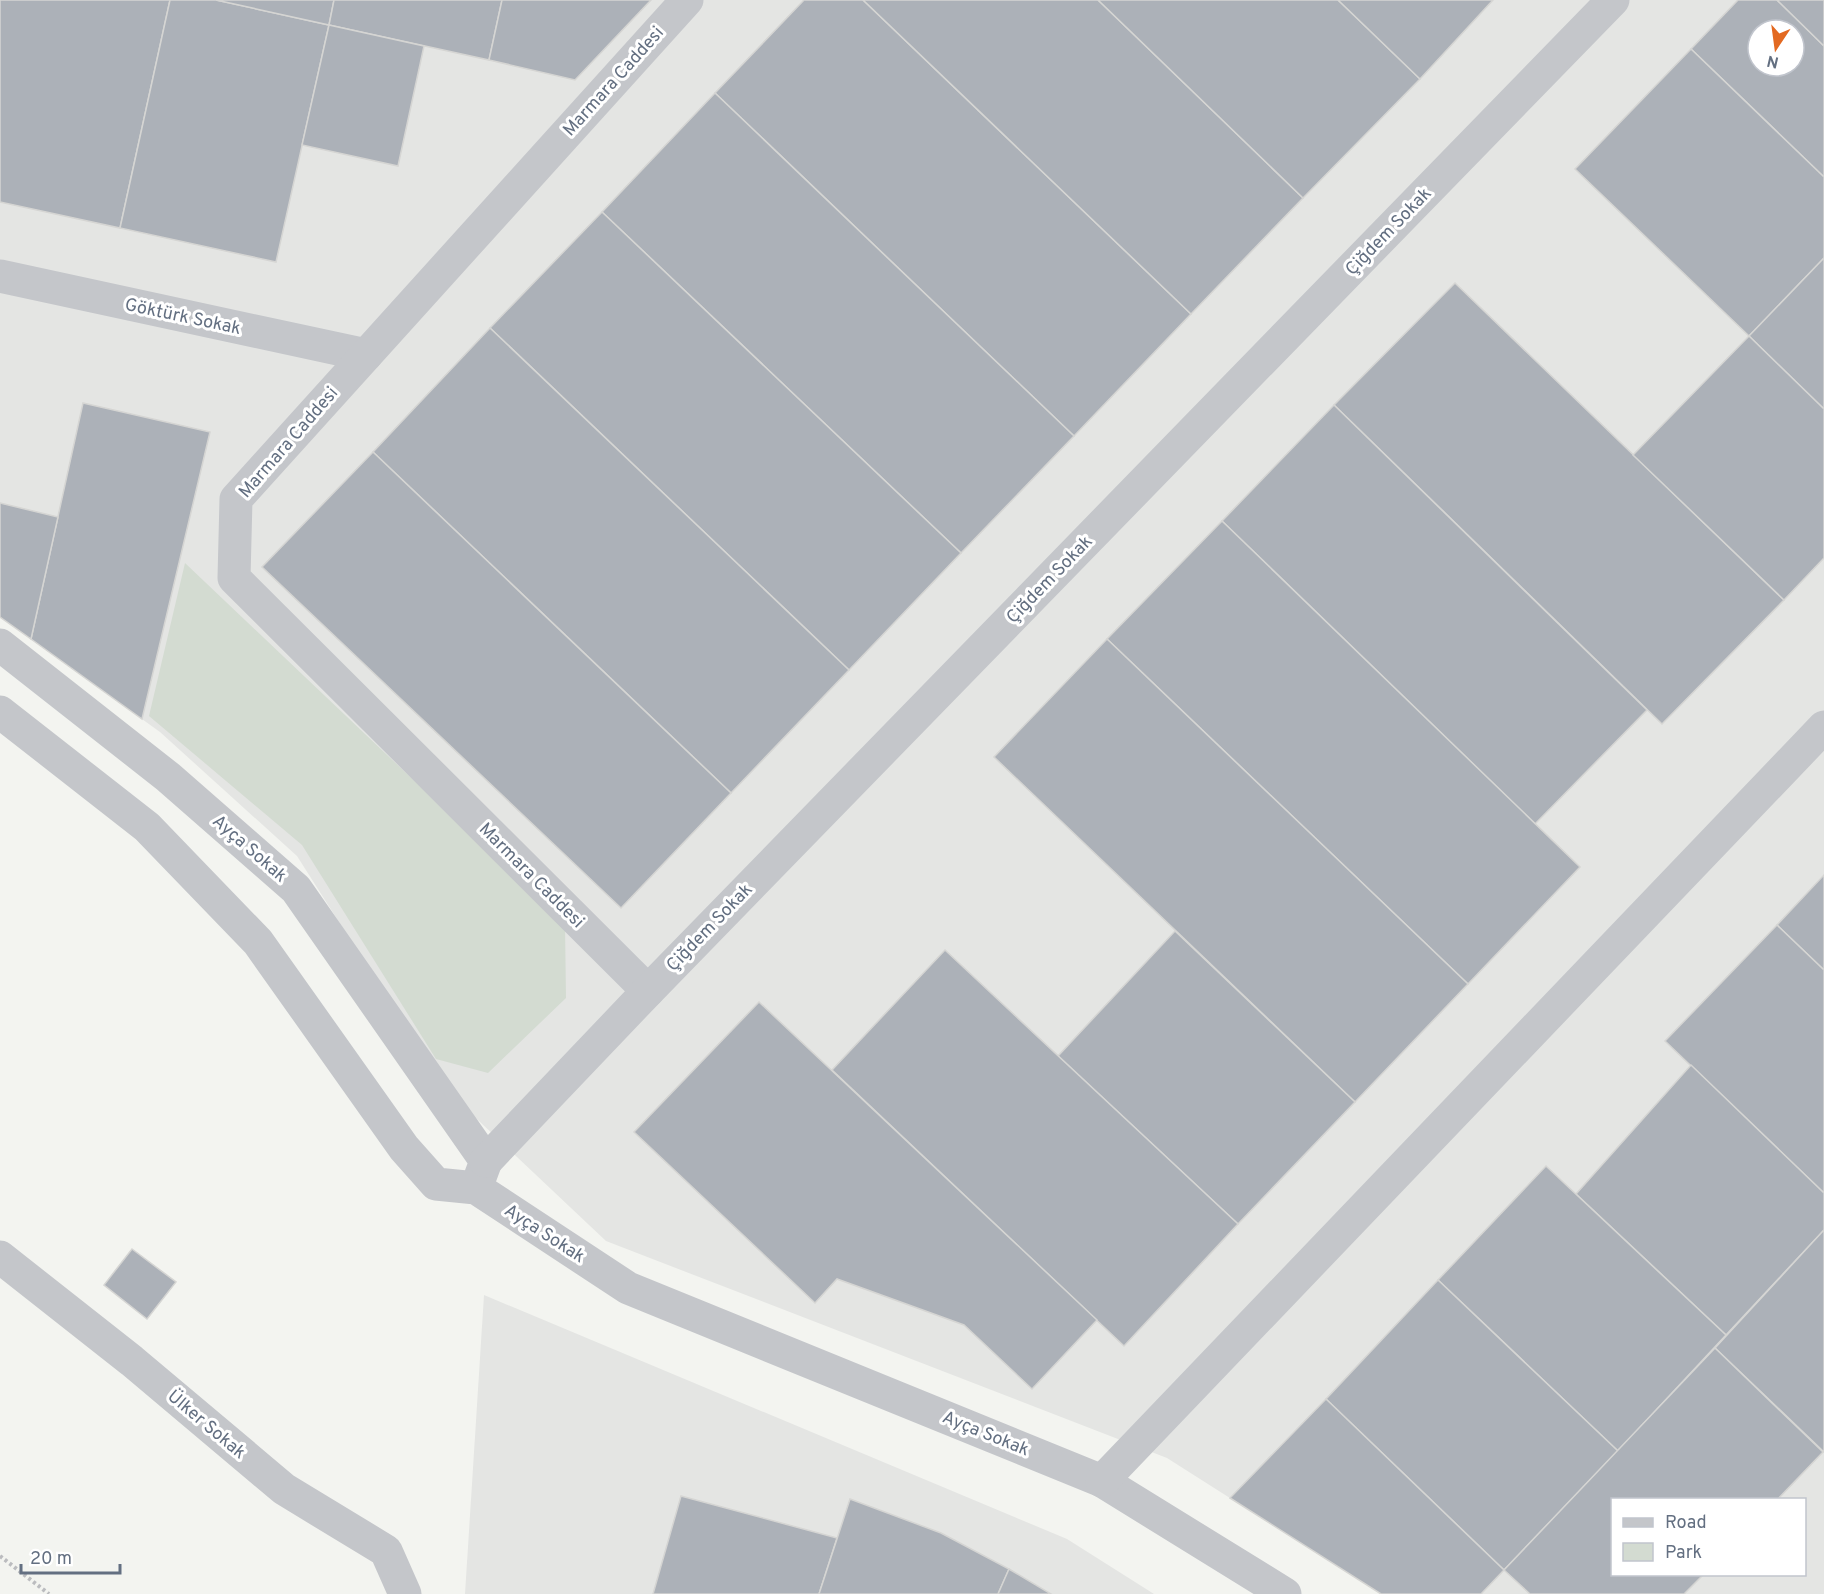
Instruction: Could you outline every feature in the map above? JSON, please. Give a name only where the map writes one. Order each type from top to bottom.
[{"type":"street","name":"Marmara Caddesi","points":[[648,991],[234,578],[236,499],[687,0]]},
{"type":"street","name":"Çiğdem Sokak","points":[[481,1174],[648,991],[1613,0]]},
{"type":"street","name":"Göktürk Sokak","points":[[0,276],[366,355]]},
{"type":"street","name":"Ayça Sokak","points":[[0,645],[168,777],[296,889],[481,1174],[628,1288],[1102,1481],[1285,1594]]},
{"type":"street","points":[[0,712],[147,827],[258,942],[404,1148],[436,1184],[481,1174]]},
{"type":"street","points":[[1102,1481],[1824,727]]},
{"type":"street","name":"Ülker Sokak","points":[[0,1257],[132,1361],[284,1489],[386,1551],[405,1594]]},
{"type":"path","points":[[0,1556],[49,1594]]},
{"type":"shaded area","points":[[0,0],[1824,0],[1824,1594],[1381,1594],[1167,1458],[606,1241],[445,1089],[297,856],[160,732],[0,617]]},
{"type":"shaded area","points":[[484,1295],[1067,1539],[1154,1594],[465,1594]]},
{"type":"green space","points":[[185,563],[565,924],[566,998],[488,1073],[436,1059],[302,845],[149,716]]},
{"type":"building","points":[[0,0],[170,0],[120,228],[0,202]]},
{"type":"building","points":[[170,0],[216,0],[329,25],[276,262],[120,228]]},
{"type":"building","points":[[216,0],[334,0],[329,25]]},
{"type":"building","points":[[334,0],[502,0],[489,60],[329,25]]},
{"type":"building","points":[[502,0],[651,0],[575,80],[489,60]]},
{"type":"building","points":[[804,0],[863,0],[1191,314],[1074,436],[715,93]]},
{"type":"building","points":[[863,0],[1098,0],[1303,198],[1191,314]]},
{"type":"building","points":[[1098,0],[1338,0],[1420,79],[1303,198]]},
{"type":"building","points":[[1338,0],[1493,0],[1420,79]]},
{"type":"building","points":[[1738,0],[1777,0],[1795,18],[1746,18],[1746,78],[1806,78],[1806,28],[1824,46],[1824,177],[1691,49]]},
{"type":"building","points":[[1777,0],[1824,0],[1824,46],[1806,28],[1806,18],[1795,18]]},
{"type":"building","points":[[329,25],[424,46],[398,166],[302,145]]},
{"type":"building","points":[[1691,49],[1824,177],[1824,258],[1749,336],[1575,169]]},
{"type":"building","points":[[715,93],[1074,436],[961,553],[602,212]]},
{"type":"building","points":[[602,212],[961,553],[849,670],[490,328]]},
{"type":"building","points":[[1824,258],[1824,409],[1749,336]]},
{"type":"building","points":[[1455,283],[1784,600],[1662,724],[1334,405]]},
{"type":"building","points":[[490,328],[849,670],[731,793],[373,452]]},
{"type":"building","points":[[1749,336],[1824,409],[1824,558],[1784,600],[1633,455]]},
{"type":"building","points":[[83,403],[210,432],[142,719],[31,639]]},
{"type":"building","points":[[1334,405],[1647,710],[1535,824],[1222,521]]},
{"type":"building","points":[[373,452],[731,793],[621,908],[262,567]]},
{"type":"building","points":[[0,503],[58,517],[31,639],[0,617]]},
{"type":"building","points":[[1222,521],[1580,867],[1468,984],[1107,639]]},
{"type":"building","points":[[1107,639],[1468,984],[1355,1102],[994,757]]},
{"type":"building","points":[[1824,875],[1824,970],[1777,925]]},
{"type":"building","points":[[1777,925],[1824,970],[1824,1193],[1665,1041]]},
{"type":"building","points":[[1175,931],[1355,1102],[1238,1224],[1058,1056]]},
{"type":"building","points":[[945,950],[1238,1224],[1124,1346],[832,1070]]},
{"type":"building","points":[[759,1002],[1097,1320],[1032,1389],[964,1325],[837,1279],[815,1303],[634,1132]]},
{"type":"building","points":[[1691,1065],[1824,1193],[1824,1230],[1726,1335],[1576,1194]]},
{"type":"building","points":[[1546,1166],[1726,1335],[1618,1451],[1438,1280]]},
{"type":"building","points":[[1824,1230],[1824,1452],[1715,1348]]},
{"type":"building","points":[[132,1249],[176,1282],[147,1319],[104,1285]]},
{"type":"building","points":[[1438,1280],[1618,1451],[1504,1570],[1326,1399]]},
{"type":"building","points":[[1715,1348],[1823,1452],[1779,1498],[1611,1498],[1611,1576],[1702,1576],[1684,1594],[1530,1594],[1504,1570]]},
{"type":"building","points":[[1326,1399],[1504,1570],[1481,1594],[1381,1594],[1230,1498]]},
{"type":"building","points":[[681,1496],[837,1538],[819,1594],[653,1594]]},
{"type":"building","points":[[850,1499],[941,1533],[1009,1569],[998,1594],[819,1594]]},
{"type":"building","points":[[1009,1569],[1051,1594],[998,1594]]}]
